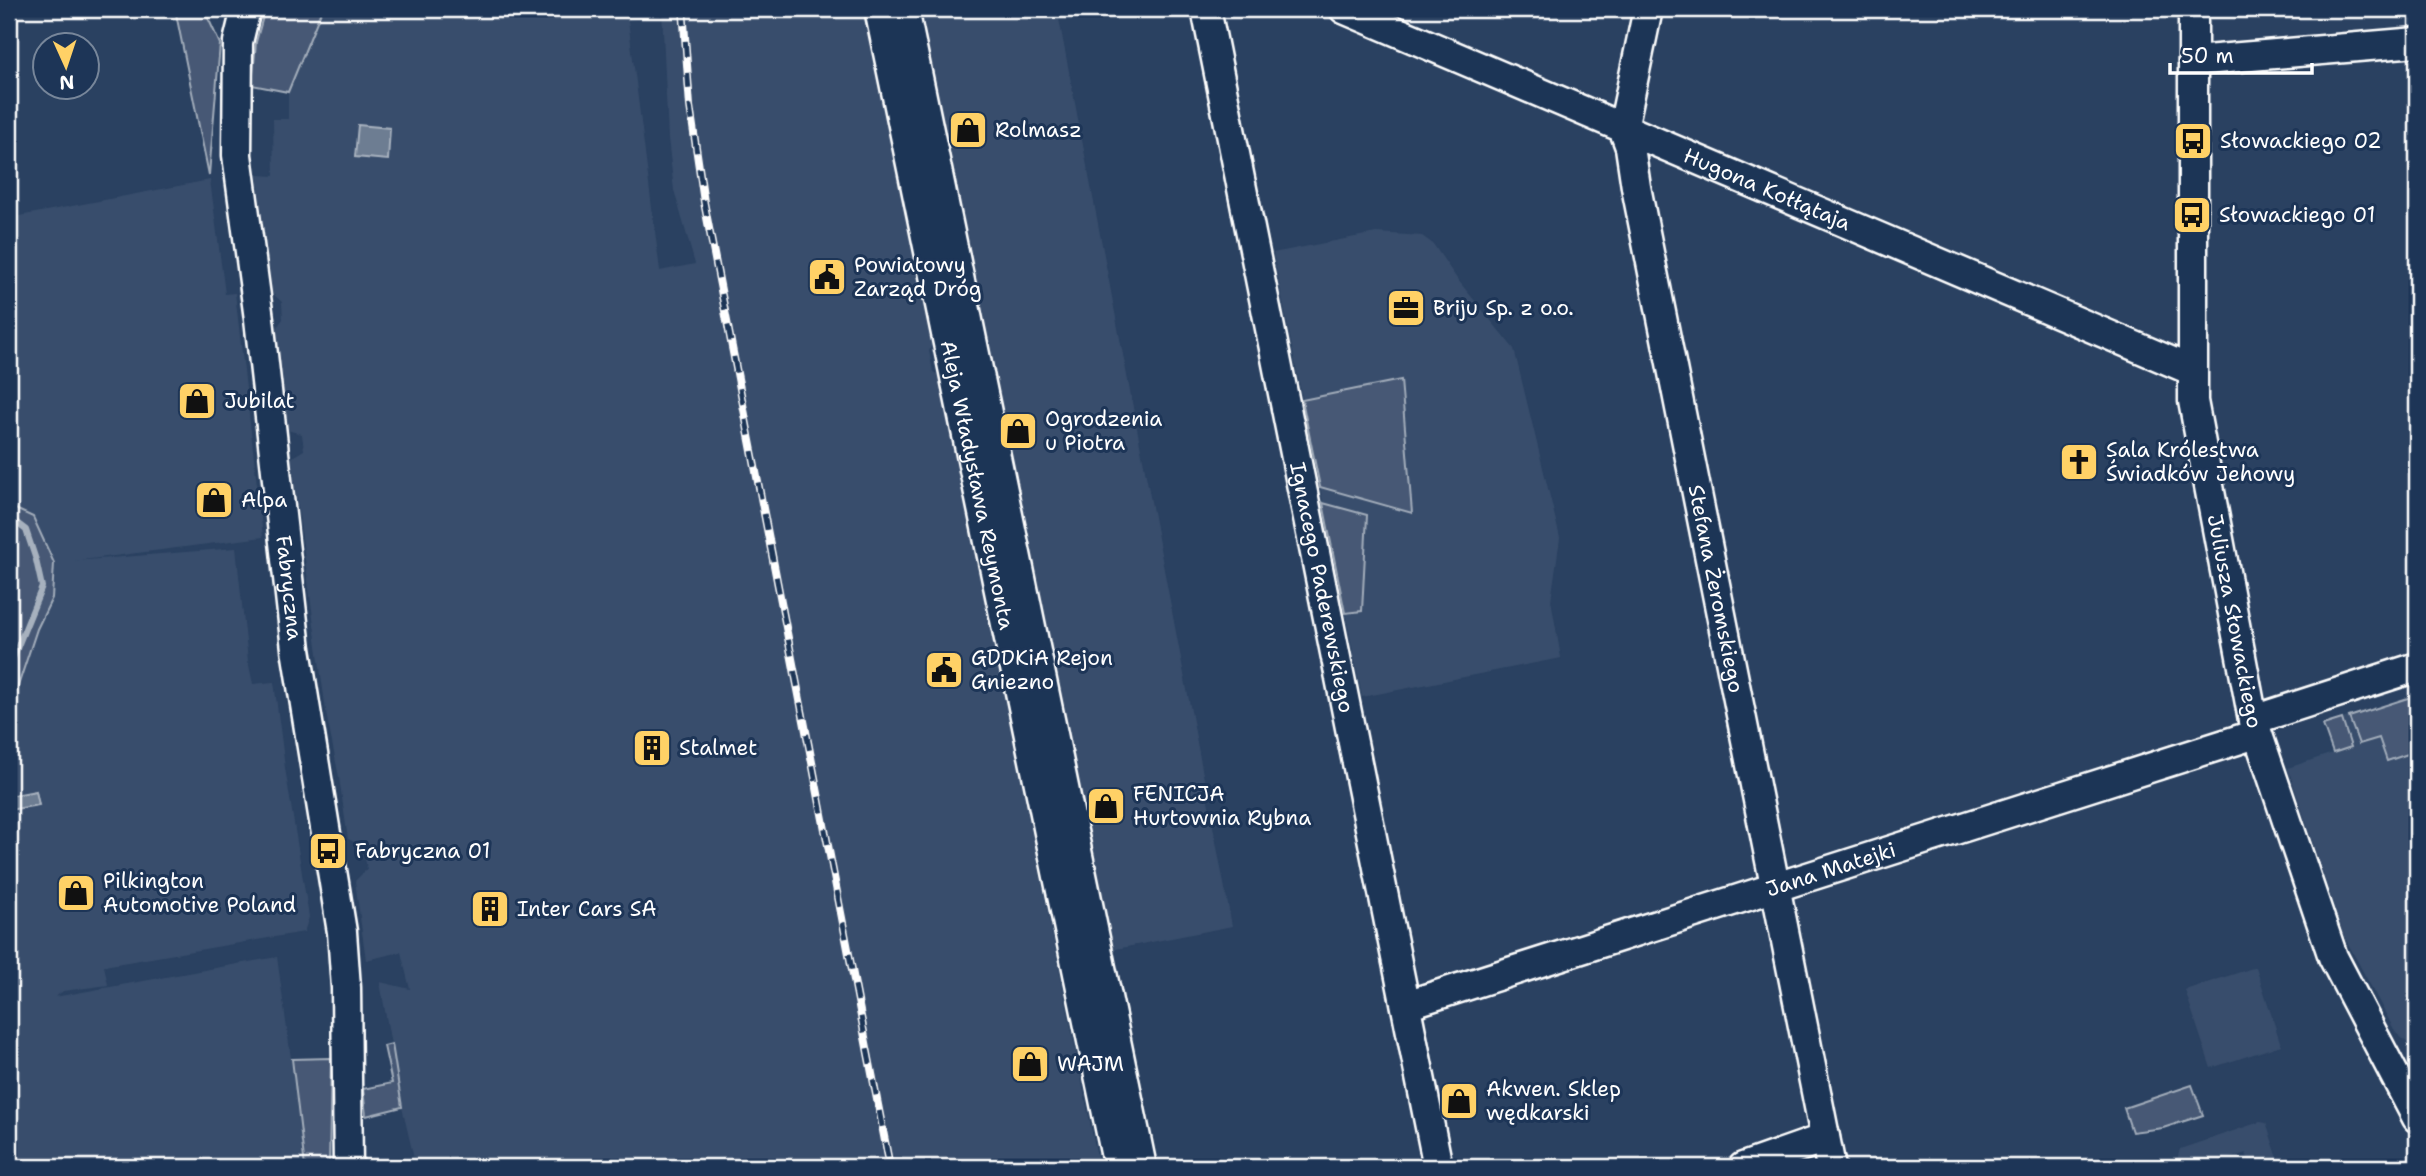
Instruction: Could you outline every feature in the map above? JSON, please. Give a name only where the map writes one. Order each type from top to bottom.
[{"type":"street","name":"Fabryczna","points":[[246,9],[238,42],[237,155],[295,642],[342,932],[346,988],[348,1167]]},
{"type":"street","name":"Aleja Władysława Reymonta","points":[[879,9],[1118,1167]]},
{"type":"street","name":"Aleja Władysława Reymonta","points":[[904,9],[1142,1167]]},
{"type":"street","name":"Ignacego Paderewskiego","points":[[1206,9],[1438,1167]]},
{"type":"street","name":"Hugona Kołłątaja","points":[[1344,9],[2191,370]]},
{"type":"street","name":"Stefana Żeromskiego","points":[[1648,9],[1623,128],[1630,147],[1831,1167]]},
{"type":"street","name":"Juliusza Słowackiego","points":[[2193,9],[2193,401],[2254,727],[2333,957],[2417,1118]]},
{"type":"street","points":[[2193,61],[2417,42]]},
{"type":"street","name":"Jana Matejki","points":[[1406,1005],[1775,887],[2254,727],[2417,667]]},
{"type":"street","points":[[1743,1167],[1825,1138]]},
{"type":"shaded area","points":[[175,9],[204,9],[220,44],[209,175]]},
{"type":"shaded area","points":[[265,9],[322,9],[288,92],[252,85],[256,42]]},
{"type":"shaded area","points":[[322,9],[659,9],[660,16],[628,20],[660,271],[695,264],[674,190],[668,138],[662,9],[863,9],[933,343],[929,351],[933,372],[940,376],[1099,1167],[416,1167],[402,1107],[380,982],[410,989],[401,952],[366,960],[355,881],[367,869],[363,846],[348,839],[327,718],[291,458],[304,450],[302,434],[287,430],[275,330],[283,319],[282,302],[271,292],[257,175],[274,176],[273,119],[288,119],[288,92]]},
{"type":"shaded area","points":[[917,9],[1057,9],[1232,926],[1111,950],[922,37],[927,36],[924,21],[919,21]]},
{"type":"shaded area","points":[[358,125],[390,128],[388,160],[355,157]]},
{"type":"shaded area","points":[[210,180],[225,294],[235,293],[263,537],[74,561],[236,548],[248,661],[253,684],[274,682],[309,917],[304,932],[104,966],[108,985],[63,991],[55,997],[277,957],[306,1167],[9,1167],[9,713],[37,629],[52,598],[33,517],[9,506],[9,218]]},
{"type":"shaded area","name":"Briju Sp. z o.o.","points":[[1376,233],[1422,236],[1433,244],[1457,279],[1514,349],[1560,538],[1551,600],[1561,658],[1362,697],[1273,253]]},
{"type":"shaded area","points":[[1401,380],[1412,513],[1320,487],[1302,400]]},
{"type":"shaded area","points":[[1323,503],[1367,515],[1362,611],[1345,613]]},
{"type":"shaded area","points":[[9,506],[33,517],[54,563],[52,598],[37,629],[9,713],[9,615],[13,602],[9,575]]},
{"type":"shaded area","points":[[2417,695],[2417,1051],[2396,1033],[2344,936],[2288,768],[2333,753],[2323,725]]},
{"type":"shaded area","points":[[2417,695],[2417,751],[2387,761],[2379,738],[2359,744],[2349,717]]},
{"type":"shaded area","points":[[2342,719],[2351,747],[2333,753],[2323,725]]},
{"type":"shaded area","points":[[36,791],[39,805],[9,810],[9,796]]},
{"type":"shaded area","points":[[2256,967],[2281,1045],[2211,1068],[2185,990]]},
{"type":"shaded area","points":[[392,1044],[402,1107],[366,1116],[363,1089],[392,1083],[384,1046]]},
{"type":"shaded area","points":[[331,1058],[329,1167],[305,1167],[292,1059]]},
{"type":"shaded area","points":[[2192,1085],[2203,1115],[2163,1128],[2132,1132],[2124,1108]]},
{"type":"shaded area","points":[[2260,1122],[2266,1123],[2281,1167],[2251,1167],[2246,1153],[2208,1167],[2179,1167],[2177,1160],[2180,1149]]},
{"type":"waterway","points":[[9,517],[26,530],[42,587],[9,668]]},
{"type":"railway","points":[[683,9],[690,106],[704,202],[890,1167]]},
{"type":"place","name":"Rolmasz","points":[[968,130]]},
{"type":"place","name":"Słowackiego 02","points":[[2193,141]]},
{"type":"place","name":"Słowackiego 01","points":[[2192,215]]},
{"type":"place","name":"Powiatowy Zarząd Dróg","points":[[827,277]]},
{"type":"place","name":"Briju Sp. z o.o.","points":[[1406,308]]},
{"type":"place","name":"Jubilat","points":[[197,401]]},
{"type":"place","name":"Ogrodzenia u Piotra","points":[[1018,431]]},
{"type":"place","name":"Sala Królestwa Świadków Jehowy","points":[[2079,462]]},
{"type":"place","name":"Alpa","points":[[214,500]]},
{"type":"place","name":"GDDKiA Rejon Gniezno","points":[[944,670]]},
{"type":"place","name":"Stalmet","points":[[652,748]]},
{"type":"place","name":"FENICJA Hurtownia Rybna","points":[[1106,806]]},
{"type":"place","name":"Fabryczna 01","points":[[328,851]]},
{"type":"place","name":"Pilkington Automotive Poland","points":[[76,893]]},
{"type":"place","name":"Inter Cars SA","points":[[490,909]]},
{"type":"place","name":"WAJM","points":[[1030,1064]]},
{"type":"place","name":"Akwen. Sklep wędkarski","points":[[1459,1101]]}]
